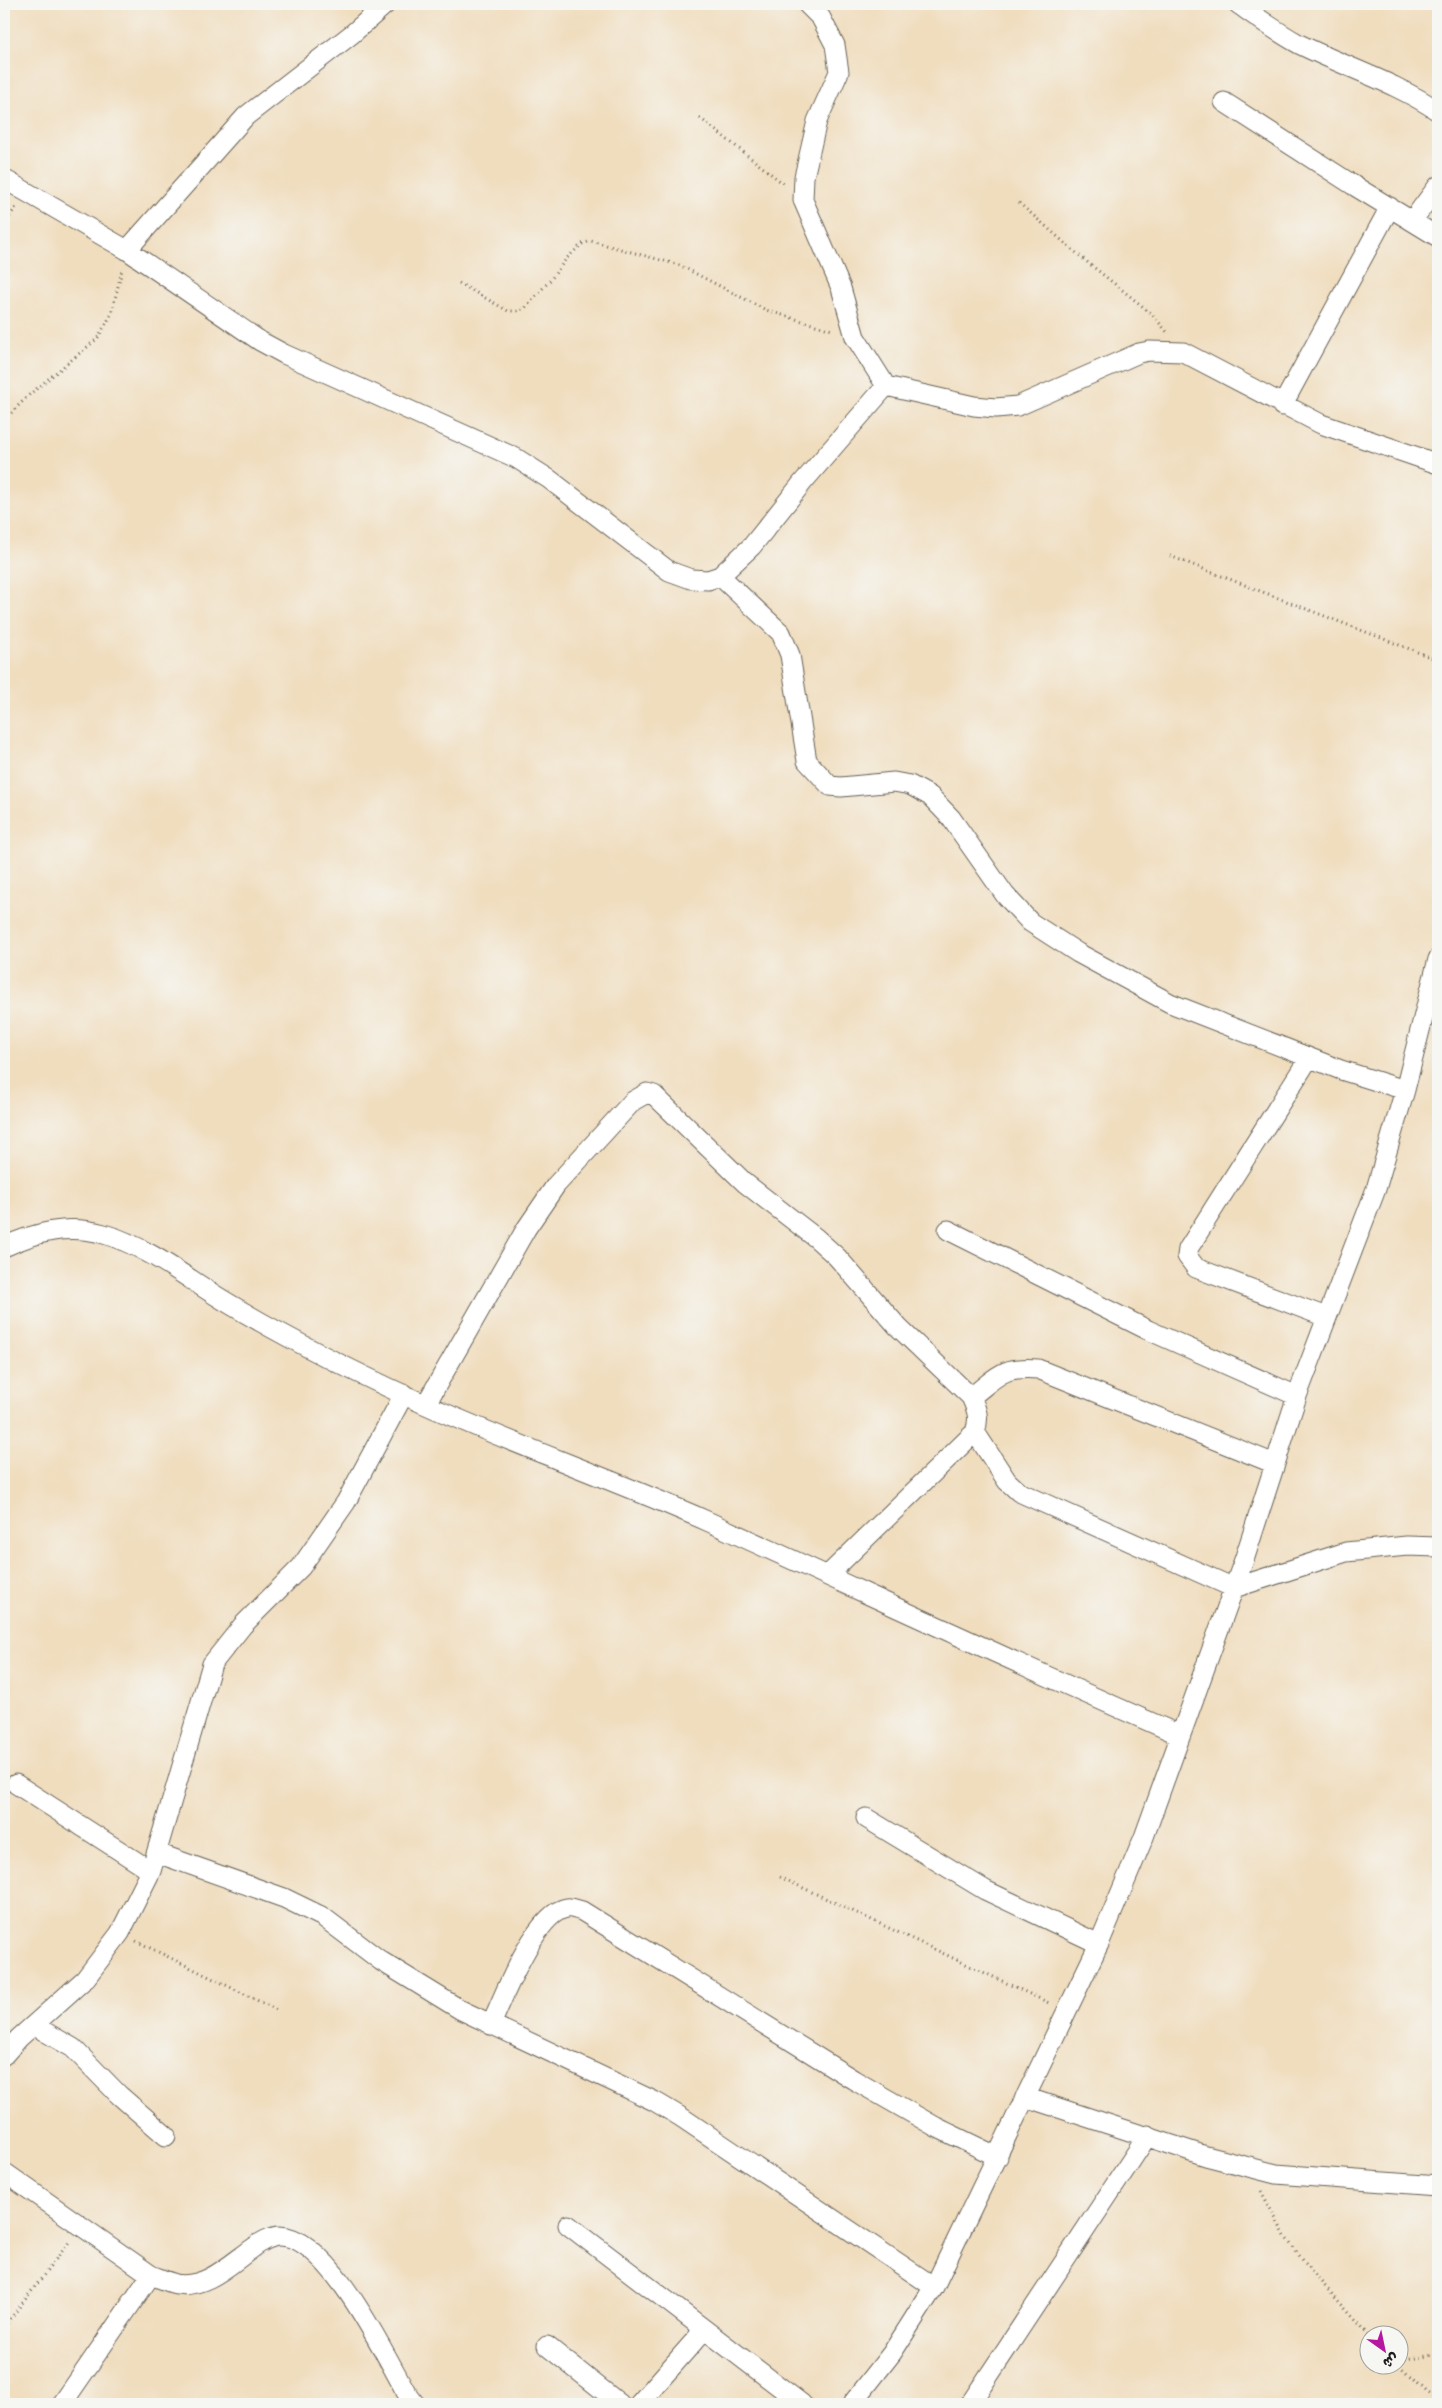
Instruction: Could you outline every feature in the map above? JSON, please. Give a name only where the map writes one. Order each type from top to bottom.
[{"type":"street","points":[[128,250],[246,116],[352,34],[386,4]]},
{"type":"street","points":[[807,4],[821,18],[835,45],[839,72],[817,121],[804,178],[802,200],[841,288],[855,337],[886,386],[996,408],[1018,406],[1139,354],[1149,351],[1183,352],[1282,406],[1321,424],[1438,464]]},
{"type":"street","points":[[1238,4],[1282,35],[1407,92],[1438,111]]},
{"type":"street","points":[[1224,102],[1438,237]]},
{"type":"street","points":[[4,179],[128,250],[260,341],[284,354],[516,458],[550,479],[668,571],[691,579],[708,580],[720,576],[752,546],[803,482],[886,386]]},
{"type":"street","points":[[1412,221],[1438,186]]},
{"type":"street","points":[[1282,406],[1390,207]]},
{"type":"street","points":[[720,576],[782,633],[790,655],[807,761],[830,786],[841,787],[894,782],[910,785],[930,796],[951,818],[1005,895],[1030,922],[1078,953],[1170,1003],[1309,1058],[1406,1090]]},
{"type":"street","points":[[852,2404],[892,2352],[934,2287],[1099,1944],[1144,1837],[1234,1588],[1297,1396],[1376,1189],[1406,1090],[1438,959]]},
{"type":"street","points":[[1309,1058],[1188,1249],[1187,1256],[1196,1268],[1326,1317]]},
{"type":"street","points":[[426,1404],[526,1229],[556,1185],[633,1101],[647,1093],[654,1095],[746,1183],[837,1257],[898,1327],[971,1397],[977,1410],[978,1422],[975,1432],[828,1575]]},
{"type":"street","points":[[4,1247],[27,1236],[60,1229],[82,1229],[106,1235],[170,1267],[230,1304],[302,1344],[404,1394],[706,1521],[1180,1735]]},
{"type":"street","points":[[948,1230],[1148,1330],[1297,1396]]},
{"type":"street","points":[[971,1397],[998,1375],[1016,1367],[1038,1369],[1275,1464]]},
{"type":"street","points":[[4,2055],[85,1979],[120,1933],[154,1862],[212,1664],[243,1625],[300,1567],[346,1502],[404,1394]]},
{"type":"street","points":[[975,1432],[1007,1481],[1019,1492],[1234,1588],[1346,1552],[1398,1546],[1438,1547]]},
{"type":"street","points":[[16,1784],[154,1862],[267,1891],[323,1918],[411,1980],[461,2010],[654,2101],[681,2117],[934,2287]]},
{"type":"street","points":[[866,1818],[985,1890],[1099,1944]]},
{"type":"street","points":[[491,2024],[528,1945],[544,1924],[559,1910],[569,1907],[582,1912],[911,2113],[998,2157]]},
{"type":"street","points":[[35,2026],[73,2048],[119,2095],[166,2136]]},
{"type":"street","points":[[1025,2097],[1249,2168],[1276,2174],[1438,2186]]},
{"type":"street","points":[[970,2404],[1148,2135]]},
{"type":"street","points":[[4,2172],[150,2275],[176,2284],[200,2283],[216,2274],[259,2243],[279,2236],[292,2238],[306,2247],[328,2267],[348,2292],[415,2404]]},
{"type":"street","points":[[568,2226],[802,2404]]},
{"type":"street","points":[[62,2404],[150,2275]]},
{"type":"street","points":[[640,2404],[704,2330]]},
{"type":"street","points":[[547,2346],[620,2404]]},
{"type":"path","points":[[700,118],[802,200]]},
{"type":"path","points":[[1019,203],[1081,257],[1151,313],[1183,352]]},
{"type":"path","points":[[459,283],[508,311],[517,311],[524,308],[575,250],[591,241],[679,265],[766,310],[855,337]]},
{"type":"path","points":[[4,420],[30,394],[84,351],[101,333],[111,316],[128,250]]},
{"type":"path","points":[[1170,556],[1438,660]]},
{"type":"path","points":[[780,1877],[1066,2011]]},
{"type":"path","points":[[120,1933],[277,2010]]},
{"type":"path","points":[[1249,2168],[1286,2238],[1312,2272],[1361,2326]]},
{"type":"path","points":[[4,2328],[81,2226]]},
{"type":"path","points":[[1410,2358],[1438,2353]]},
{"type":"path","points":[[1409,2376],[1426,2393],[1438,2399]]}]
